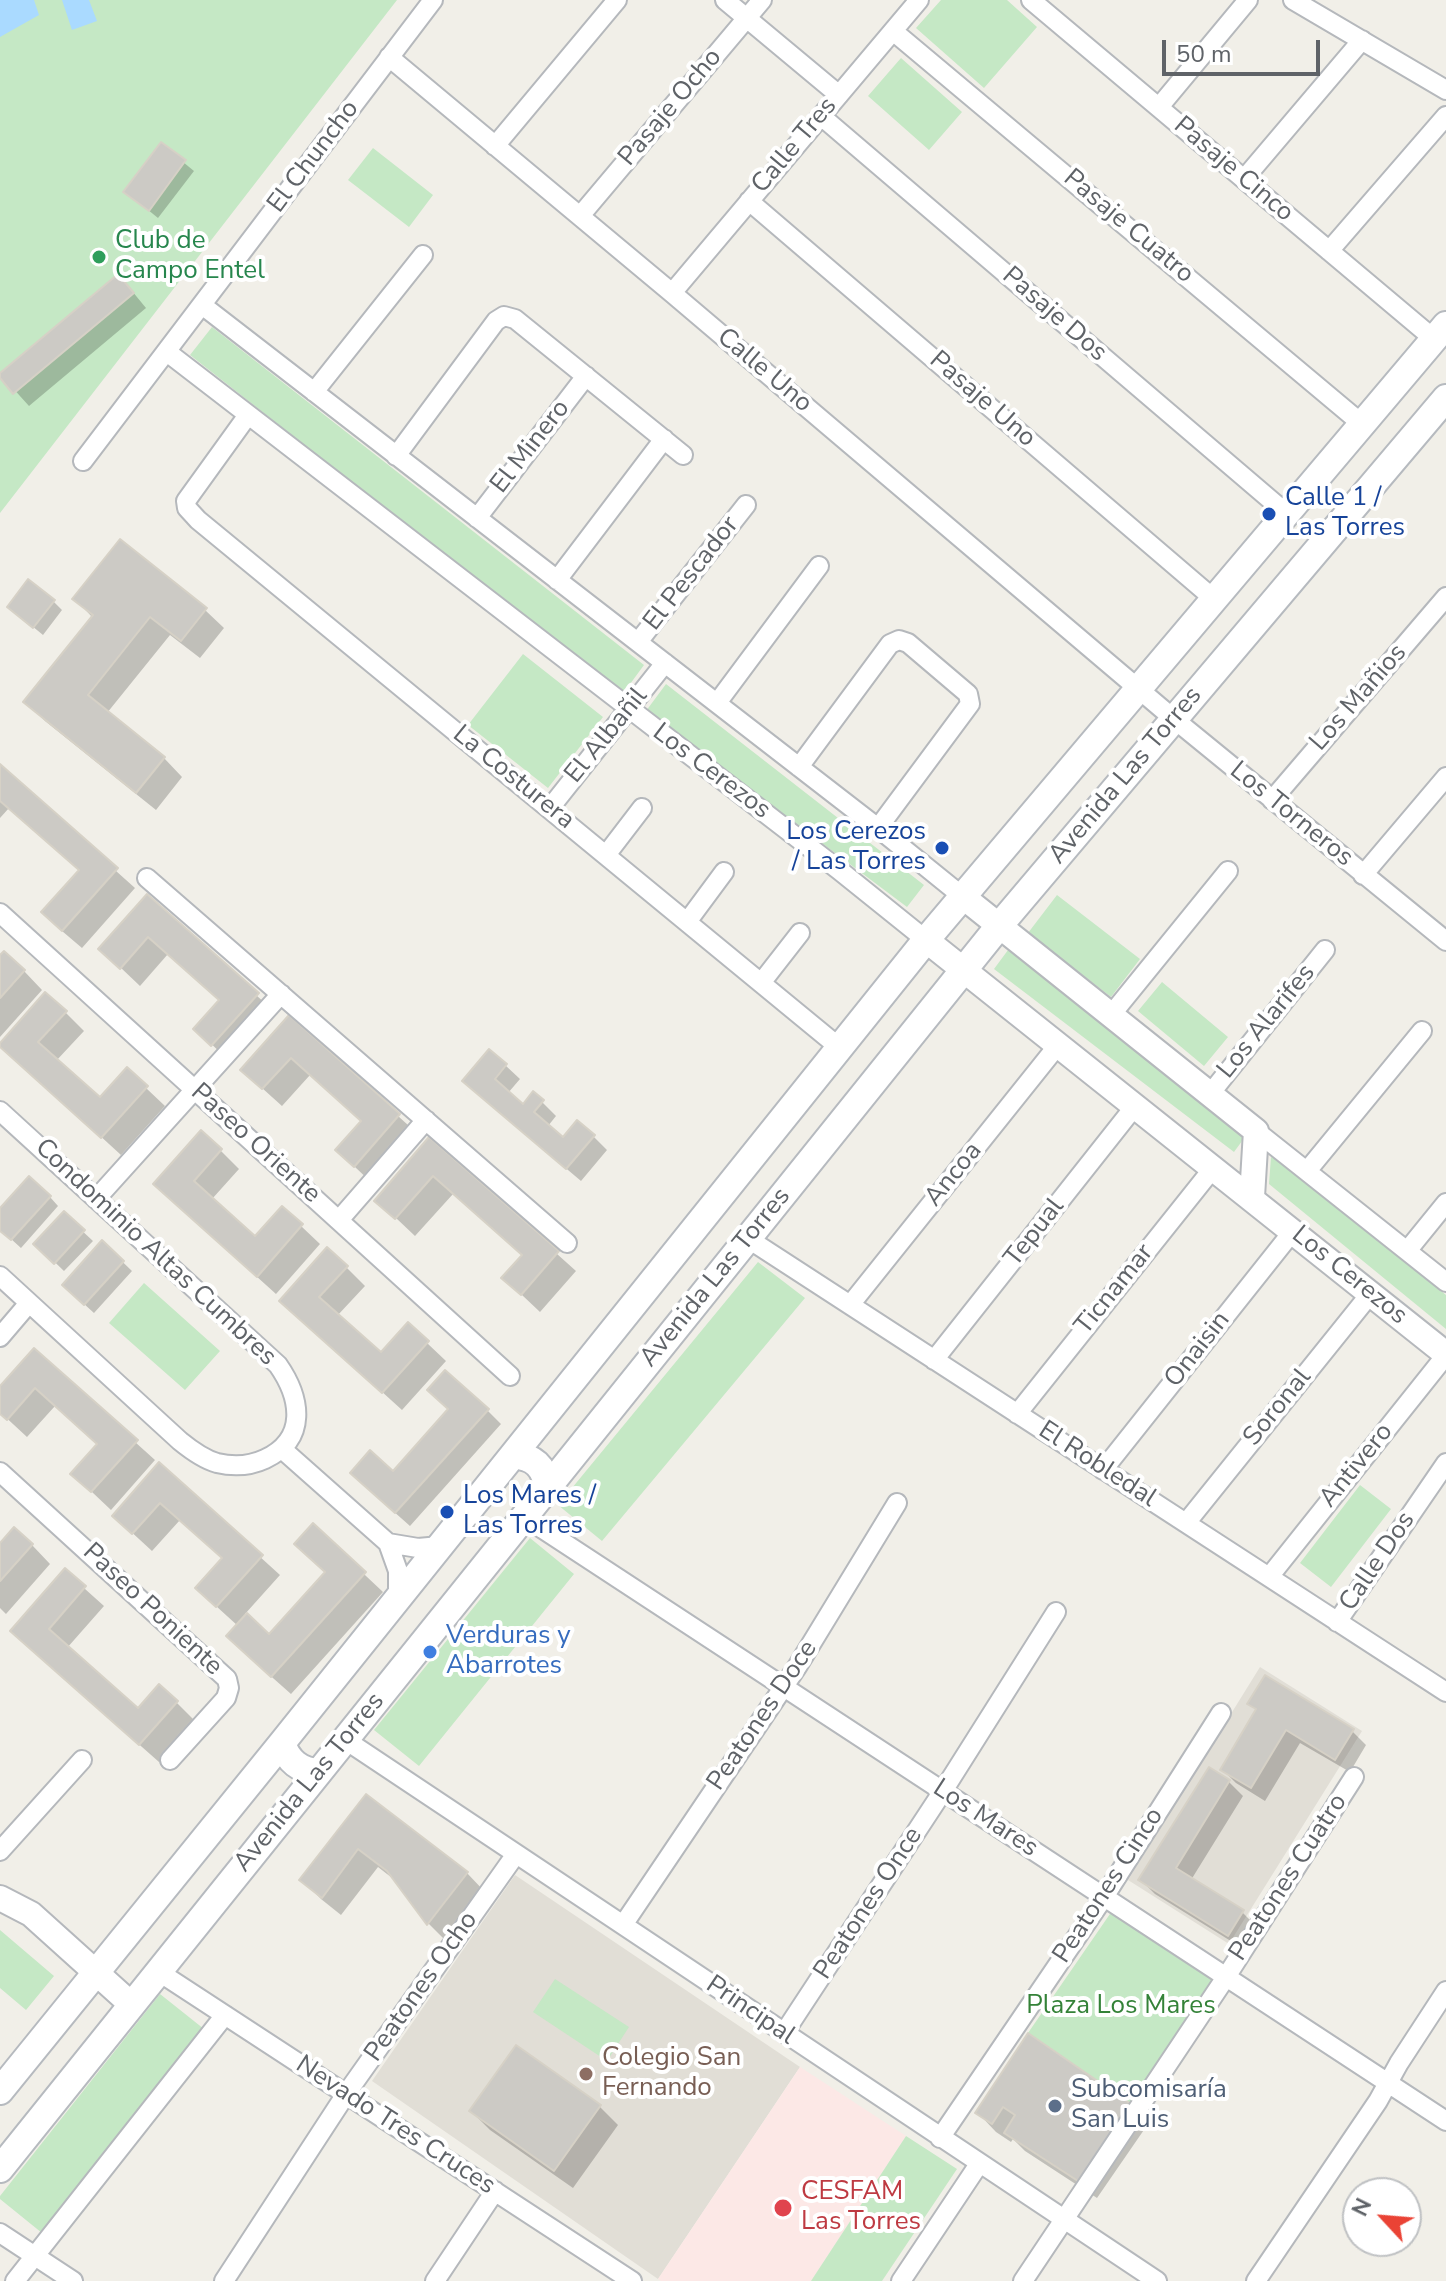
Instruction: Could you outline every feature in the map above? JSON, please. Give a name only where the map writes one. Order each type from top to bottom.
[{"type":"main road","name":"Avenida Las Torres","points":[[0,2091],[962,896],[1440,332]]},
{"type":"main road","name":"Avenida Las Torres","points":[[0,2169],[963,970],[1446,398]]},
{"type":"main road","points":[[512,1456],[523,1456],[536,1462],[544,1473],[547,1487]]},
{"type":"main road","points":[[282,1743],[294,1763],[319,1772]]},
{"type":"street","name":"El Chuncho","points":[[83,461],[433,0]]},
{"type":"street","points":[[495,146],[617,0]]},
{"type":"street","points":[[725,0],[839,95]]},
{"type":"street","name":"Pasaje Ocho","points":[[580,216],[762,0]]},
{"type":"street","name":"Calle Tres","points":[[672,293],[919,0]]},
{"type":"street","name":"Pasaje Cinco","points":[[1031,0],[1329,251],[1440,332]]},
{"type":"street","points":[[1159,107],[1248,0]]},
{"type":"street","points":[[1293,0],[1446,90]]},
{"type":"street","name":"Pasaje Cuatro","points":[[893,31],[1362,424]]},
{"type":"street","points":[[1244,179],[1362,40]]},
{"type":"street","name":"Calle Uno","points":[[389,57],[1137,688]]},
{"type":"street","name":"Pasaje Dos","points":[[821,116],[1286,513]]},
{"type":"street","points":[[1329,251],[1446,116]]},
{"type":"street","name":"Pasaje Uno","points":[[749,201],[1214,599]]},
{"type":"street","points":[[314,392],[423,255]]},
{"type":"street","points":[[202,305],[878,828],[1446,1282]]},
{"type":"street","points":[[396,456],[500,317],[510,316],[683,455]]},
{"type":"street","name":"Los Cerezos","points":[[167,352],[839,870],[1446,1354]]},
{"type":"street","name":"El Minero","points":[[477,518],[586,376]]},
{"type":"street","name":"La Costurera","points":[[248,415],[186,501],[187,508],[198,520],[840,1048]]},
{"type":"street","points":[[557,580],[664,439]]},
{"type":"street","name":"El Pescador","points":[[638,642],[746,505]]},
{"type":"street","points":[[717,703],[819,566]]},
{"type":"street","name":"Los Mañios","points":[[1272,800],[1446,597]]},
{"type":"street","points":[[799,767],[890,644],[899,640],[908,643],[964,690],[970,704],[878,828]]},
{"type":"street","name":"El Albañil","points":[[550,808],[665,663]]},
{"type":"street","name":"Los Torneros","points":[[1137,688],[1446,941]]},
{"type":"street","points":[[1363,875],[1446,777]]},
{"type":"street","points":[[606,855],[642,808]]},
{"type":"street","points":[[1111,1015],[1228,871]]},
{"type":"street","points":[[687,922],[724,872]]},
{"type":"street","points":[[147,878],[567,1243]]},
{"type":"street","name":"Paseo Oriente","points":[[0,913],[510,1376]]},
{"type":"street","points":[[761,983],[800,933]]},
{"type":"street","name":"Los Alarifes","points":[[1210,1094],[1325,950]]},
{"type":"street","points":[[96,1199],[281,994]]},
{"type":"street","points":[[1307,1171],[1422,1031]]},
{"type":"street","name":"Ancoa","points":[[850,1305],[1058,1045]]},
{"type":"street","name":"Tepual","points":[[934,1360],[1135,1106]]},
{"type":"street","name":"Condominio Altas Cumbres","points":[[0,1111],[278,1365],[293,1391],[297,1409],[294,1430],[282,1449]]},
{"type":"street","points":[[339,1220],[426,1120]]},
{"type":"street","points":[[1252,1197],[1256,1131]]},
{"type":"street","name":"Ticnamar","points":[[1017,1414],[1214,1167]]},
{"type":"street","points":[[1407,1251],[1446,1203]]},
{"type":"street","name":"Onaisin","points":[[1103,1470],[1293,1231]]},
{"type":"street","name":"El Robledal","points":[[747,1238],[1445,1689]]},
{"type":"street","points":[[0,1276],[180,1441],[202,1457],[226,1465],[248,1465],[282,1449],[388,1543],[398,1571],[398,1597]]},
{"type":"street","name":"Soronal","points":[[1186,1523],[1371,1293]]},
{"type":"street","points":[[0,1337],[29,1303]]},
{"type":"street","name":"Antivero","points":[[1269,1577],[1446,1354]]},
{"type":"street","name":"Calle Dos","points":[[1337,1622],[1446,1463]]},
{"type":"street","name":"Paseo Poniente","points":[[0,1472],[227,1679],[229,1688],[226,1698],[170,1760]]},
{"type":"street","name":"Peatones Doce","points":[[623,1925],[811,1644],[897,1503]]},
{"type":"street","name":"Los Mares","points":[[523,1516],[1446,2121]]},
{"type":"street","points":[[388,1543],[418,1548],[440,1546]]},
{"type":"street","name":"Peatones Once","points":[[784,2033],[1056,1612]]},
{"type":"street","name":"Peatones Cinco","points":[[940,2138],[1104,1897],[1221,1713]]},
{"type":"street","name":"Principal","points":[[344,1739],[1065,2220],[1134,2275],[1157,2281]]},
{"type":"street","points":[[0,1851],[82,1760]]},
{"type":"street","name":"Peatones Cuatro","points":[[1065,2220],[1354,1777]]},
{"type":"street","name":"Peatones Ocho","points":[[224,2281],[346,2094],[516,1854]]},
{"type":"street","points":[[0,1898],[31,1914],[132,2005]]},
{"type":"street","name":"Nevado Tres Cruces","points":[[159,1972],[632,2281]]},
{"type":"street","points":[[1256,2281],[1446,1991]]},
{"type":"street","points":[[15,2281],[225,2015]]},
{"type":"street","points":[[901,2281],[979,2164]]},
{"type":"street","points":[[435,2281],[495,2191]]},
{"type":"street","points":[[1023,2281],[1065,2220]]},
{"type":"street","points":[[0,2233],[73,2281]]},
{"type":"shaded area","points":[[1260,1667],[1362,1731],[1229,1944],[1128,1880]]},
{"type":"shaded area","name":"Colegio San Fernando","points":[[515,1875],[800,2067],[658,2279],[372,2081]]},
{"type":"shaded area","name":"CESFAM Las Torres","points":[[800,2067],[906,2136],[811,2281],[661,2281],[658,2279]]},
{"type":"green space","name":"Club de Campo Entel","points":[[0,0],[397,0],[0,513]]},
{"type":"green space","points":[[941,0],[1007,0],[1037,27],[984,88],[916,28]]},
{"type":"green space","points":[[901,58],[962,112],[929,150],[868,96]]},
{"type":"green space","points":[[373,148],[433,195],[409,227],[348,180]]},
{"type":"green space","points":[[212,327],[644,665],[622,695],[190,355]]},
{"type":"green space","points":[[523,654],[603,717],[548,788],[468,725]]},
{"type":"green space","points":[[666,684],[924,885],[907,907],[646,711]]},
{"type":"green space","points":[[1057,895],[1140,959],[1111,997],[1028,933]]},
{"type":"green space","points":[[1011,946],[1245,1137],[1234,1152],[994,969]]},
{"type":"green space","points":[[1162,982],[1228,1037],[1204,1066],[1138,1011]]},
{"type":"green space","points":[[1271,1157],[1284,1163],[1446,1295],[1446,1329],[1269,1184]]},
{"type":"green space","points":[[758,1262],[805,1298],[602,1541],[558,1505]]},
{"type":"green space","points":[[144,1283],[220,1351],[185,1390],[109,1323]]},
{"type":"green space","points":[[1360,1485],[1391,1509],[1331,1587],[1300,1563]]},
{"type":"green space","points":[[530,1538],[574,1574],[419,1766],[374,1730]]},
{"type":"green space","name":"Plaza Los Mares","points":[[1112,1911],[1215,1982],[1131,2104],[1028,2033]]},
{"type":"green space","points":[[0,1930],[54,1976],[26,2010],[0,1988]]},
{"type":"green space","points":[[555,1979],[629,2027],[607,2061],[533,2012]]},
{"type":"green space","points":[[160,1994],[204,2029],[42,2233],[0,2196]]},
{"type":"green space","points":[[906,2136],[957,2169],[882,2281],[811,2281]]},
{"type":"water","points":[[0,0],[34,0],[39,15],[0,37]]},
{"type":"water","points":[[62,0],[89,0],[97,21],[72,30]]},
{"type":"building","points":[[161,142],[186,160],[149,211],[123,192]]},
{"type":"building","points":[[118,274],[134,293],[13,394],[0,378],[0,373]]},
{"type":"building","points":[[120,539],[207,608],[181,641],[150,617],[88,695],[165,757],[136,793],[23,702],[93,615],[72,599]]},
{"type":"building","points":[[28,579],[55,600],[33,628],[7,607]]},
{"type":"building","points":[[0,764],[118,868],[62,931],[41,912],[79,870],[0,801]]},
{"type":"building","points":[[147,894],[259,993],[211,1046],[193,1029],[219,1000],[148,937],[120,969],[98,949]]},
{"type":"building","points":[[4,951],[25,970],[0,998],[0,955]]},
{"type":"building","points":[[45,992],[67,1011],[38,1042],[100,1097],[127,1067],[148,1086],[101,1138],[0,1047],[0,1043]]},
{"type":"building","points":[[289,1015],[400,1114],[354,1167],[335,1150],[361,1121],[291,1058],[262,1089],[240,1070]]},
{"type":"building","points":[[489,1049],[507,1064],[495,1079],[523,1104],[533,1091],[544,1100],[534,1112],[563,1137],[577,1120],[595,1135],[566,1169],[462,1081]]},
{"type":"building","points":[[201,1130],[222,1149],[194,1181],[255,1236],[282,1206],[303,1224],[257,1277],[153,1184]]},
{"type":"building","points":[[429,1137],[559,1251],[521,1295],[501,1278],[522,1255],[433,1176],[395,1219],[374,1201]]},
{"type":"building","points":[[29,1176],[51,1196],[11,1240],[0,1231],[0,1208]]},
{"type":"building","points":[[64,1211],[85,1230],[54,1264],[33,1244]]},
{"type":"building","points":[[102,1240],[124,1261],[84,1305],[62,1285]]},
{"type":"building","points":[[327,1247],[348,1266],[319,1297],[381,1352],[408,1322],[429,1341],[382,1393],[279,1301]]},
{"type":"building","points":[[34,1348],[138,1440],[91,1492],[70,1474],[97,1444],[35,1388],[7,1420],[0,1414],[0,1386]]},
{"type":"building","points":[[445,1370],[489,1409],[395,1513],[350,1473],[370,1450],[393,1471],[448,1409],[427,1390]]},
{"type":"building","points":[[159,1462],[263,1555],[216,1607],[195,1588],[222,1558],[160,1503],[132,1534],[112,1516]]},
{"type":"building","points":[[313,1523],[366,1572],[271,1677],[226,1636],[247,1613],[269,1634],[325,1572],[294,1544]]},
{"type":"building","points":[[14,1527],[33,1544],[0,1581],[0,1543]]},
{"type":"building","points":[[65,1568],[86,1586],[49,1629],[138,1708],[159,1684],[178,1701],[139,1745],[10,1631]]},
{"type":"building","points":[[1265,1675],[1354,1729],[1335,1760],[1286,1730],[1251,1788],[1220,1770],[1256,1709],[1247,1704]]},
{"type":"building","points":[[1209,1767],[1230,1780],[1176,1868],[1244,1910],[1228,1936],[1138,1880]]},
{"type":"building","points":[[366,1794],[468,1872],[427,1925],[387,1871],[358,1849],[322,1898],[299,1880]]},
{"type":"building","name":"Subcomisaría San Luis","points":[[1028,2033],[1131,2104],[1078,2181],[1004,2133],[1015,2115],[1003,2107],[992,2124],[975,2113]]},
{"type":"building","points":[[516,2045],[601,2105],[554,2171],[469,2111]]},
{"type":"place","name":"Club de Campo Entel","points":[[99,257]]},
{"type":"place","name":"Calle 1 / Las Torres","points":[[1269,514]]},
{"type":"place","name":"Los Cerezos / Las Torres","points":[[942,848]]},
{"type":"place","name":"Los Mares / Las Torres","points":[[447,1512]]},
{"type":"place","name":"Verduras y Abarrotes","points":[[430,1652]]},
{"type":"place","name":"Colegio San Fernando","points":[[586,2074]]},
{"type":"place","name":"Subcomisaría San Luis","points":[[1055,2106]]},
{"type":"place","name":"CESFAM Las Torres","points":[[783,2208]]}]
